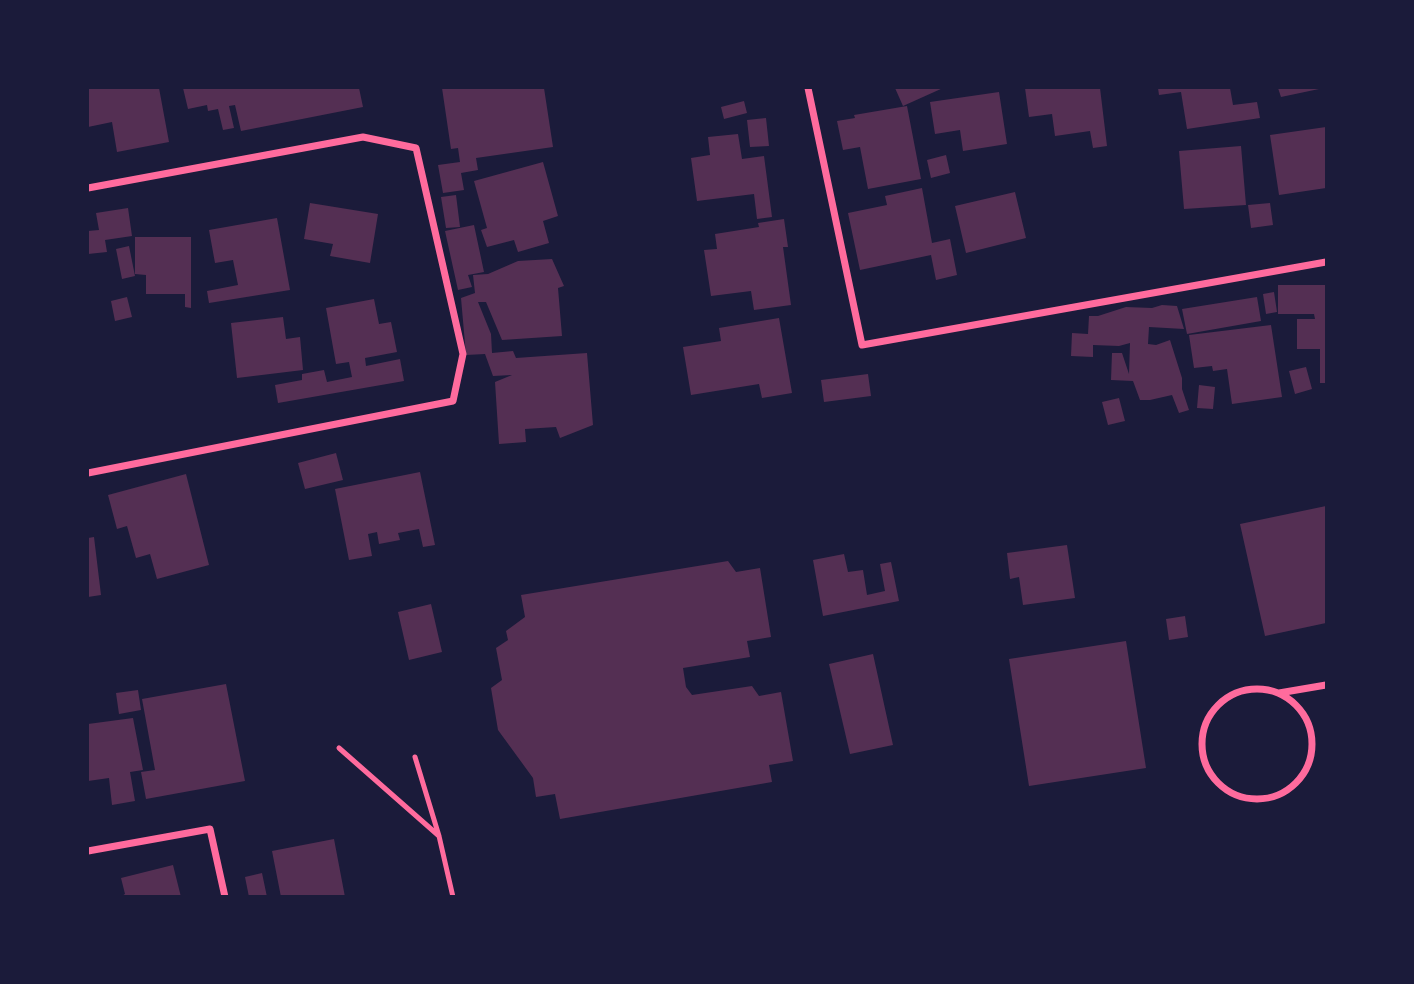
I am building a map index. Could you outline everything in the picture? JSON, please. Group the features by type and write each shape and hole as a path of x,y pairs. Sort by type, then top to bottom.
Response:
{"street":[{"path":"808,88 862,345 1326,262"},
{"path":"88,188 363,137 416,148 463,354 453,401 88,474"},
{"path":"1279,692 1307,718 1313,747 1309,766 1298,782 1280,796 1248,800 1215,782 1200,743 1203,727 1210,713 1220,701 1246,689 1279,692 1326,685"},
{"path":"88,851 210,829 225,897"}],"lane":[{"path":"339,748 439,836"},
{"path":"415,757 439,836 453,897"}],"building":[{"path":"88,88 159,88 169,142 117,152 112,122 88,127"},
{"path":"183,88 359,88 363,107 241,131 235,105 229,106 234,128 223,130 218,109 208,111 207,105 188,109"},
{"path":"442,88 544,88 553,147 476,158 478,170 461,173 464,190 443,193 438,165 460,162 458,148 451,149"},
{"path":"895,88 943,88 903,106"},
{"path":"1025,88 1100,88 1107,146 1093,148 1090,131 1055,136 1052,114 1029,117"},
{"path":"1158,88 1230,88 1233,105 1257,102 1260,118 1187,129 1181,92 1159,95"},
{"path":"1278,88 1319,88 1319,89 1281,97"},
{"path":"999,92 1007,144 963,151 960,130 935,134 930,102"},
{"path":"744,101 747,113 724,119 721,107"},
{"path":"907,106 921,179 868,189 860,147 843,150 837,121 855,118 854,115"},
{"path":"766,118 769,146 750,147 747,120"},
{"path":"1326,127 1326,188 1279,195 1270,135"},
{"path":"738,134 742,159 764,156 772,217 757,219 754,194 697,201 691,158 710,155 708,137"},
{"path":"1241,146 1246,205 1184,209 1179,151"},
{"path":"946,155 950,173 931,178 927,160"},
{"path":"543,162 558,216 543,221 549,243 518,252 514,240 487,247 481,230 487,228 474,181"},
{"path":"922,188 932,243 950,239 957,275 936,280 931,255 860,270 848,213 887,205 885,196"},
{"path":"1015,192 1026,238 966,253 955,206"},
{"path":"456,195 460,227 446,228 441,197"},
{"path":"310,203 378,214 370,263 330,256 333,244 304,239"},
{"path":"1270,203 1273,225 1251,228 1248,205"},
{"path":"128,208 132,236 105,240 107,252 88,254 88,231 99,230 96,213"},
{"path":"277,218 290,290 209,303 207,291 238,285 233,260 215,263 209,230"},
{"path":"784,219 788,247 783,247 791,305 754,310 751,291 711,296 704,250 717,249 715,234 759,227 758,223"},
{"path":"474,225 484,272 468,275 472,287 458,290 445,231"},
{"path":"135,237 191,237 191,308 185,307 185,294 146,294 146,275 135,274"},
{"path":"129,246 135,276 122,279 116,249"},
{"path":"552,259 564,286 558,288 562,336 502,340 486,302 478,302 491,334 492,353 513,351 516,358 587,353 593,425 560,438 556,427 525,429 526,442 499,444 495,382 512,375 493,376 485,354 466,355 461,298 475,293 473,275 488,274 518,261"},
{"path":"1278,285 1326,285 1326,383 1320,383 1320,349 1297,349 1297,319 1315,319 1314,314 1278,314"},
{"path":"1274,292 1277,312 1266,314 1263,294"},
{"path":"127,297 132,317 115,321 111,301"},
{"path":"1257,297 1261,321 1187,334 1182,309"},
{"path":"374,299 379,324 391,322 397,352 365,358 366,366 400,359 404,381 278,403 275,385 302,380 302,374 324,370 327,382 352,377 349,362 336,364 326,308"},
{"path":"1162,305 1177,306 1184,329 1149,327 1148,344 1156,345 1170,340 1189,410 1179,413 1172,395 1140,400 1133,381 1111,380 1112,353 1122,353 1129,374 1130,343 1119,346 1093,345 1093,357 1071,356 1072,333 1088,334 1089,316 1098,316 1126,307 1152,308"},
{"path":"283,317 286,339 300,337 303,370 237,378 231,323"},
{"path":"779,318 792,393 762,398 759,384 691,395 683,347 721,341 719,328"},
{"path":"1271,325 1282,397 1232,404 1227,369 1213,371 1212,366 1194,368 1189,335"},
{"path":"1306,367 1312,389 1295,394 1289,371"},
{"path":"868,374 871,396 824,402 821,380"},
{"path":"1199,385 1215,387 1213,409 1197,408"},
{"path":"1119,398 1125,421 1108,425 1102,402"},
{"path":"336,453 343,480 305,489 298,463"},
{"path":"420,472 435,545 423,547 419,529 398,533 400,540 379,544 377,532 368,534 372,556 349,560 335,489"},
{"path":"186,474 209,565 157,579 150,554 136,558 127,526 117,529 108,495"},
{"path":"1326,506 1326,623 1265,636 1240,524"},
{"path":"94,537 101,595 88,597 88,538"},
{"path":"1067,545 1075,598 1023,605 1019,577 1010,579 1007,553"},
{"path":"844,554 848,572 863,570 867,595 885,591 880,564 891,562 899,601 823,616 813,560"},
{"path":"728,561 736,572 760,568 771,637 747,641 750,657 683,668 686,687 692,695 752,686 759,696 781,692 793,761 769,765 772,782 560,819 555,794 536,797 533,778 498,730 491,688 502,680 496,648 508,640 506,631 525,617 521,595"},
{"path":"431,604 442,652 409,660 398,612"},
{"path":"1185,616 1188,637 1169,640 1166,619"},
{"path":"1126,641 1146,768 1029,786 1009,659"},
{"path":"873,654 893,745 850,754 829,664"},
{"path":"226,684 245,781 146,799 141,772 155,770 142,699"},
{"path":"138,690 141,710 119,714 116,693"},
{"path":"133,718 143,770 130,772 135,801 112,805 109,778 88,781 88,724"},
{"path":"334,839 345,897 281,897 272,851"},
{"path":"173,865 181,897 120,897 125,894 121,878"},
{"path":"262,873 267,897 249,897 245,877"}]}
